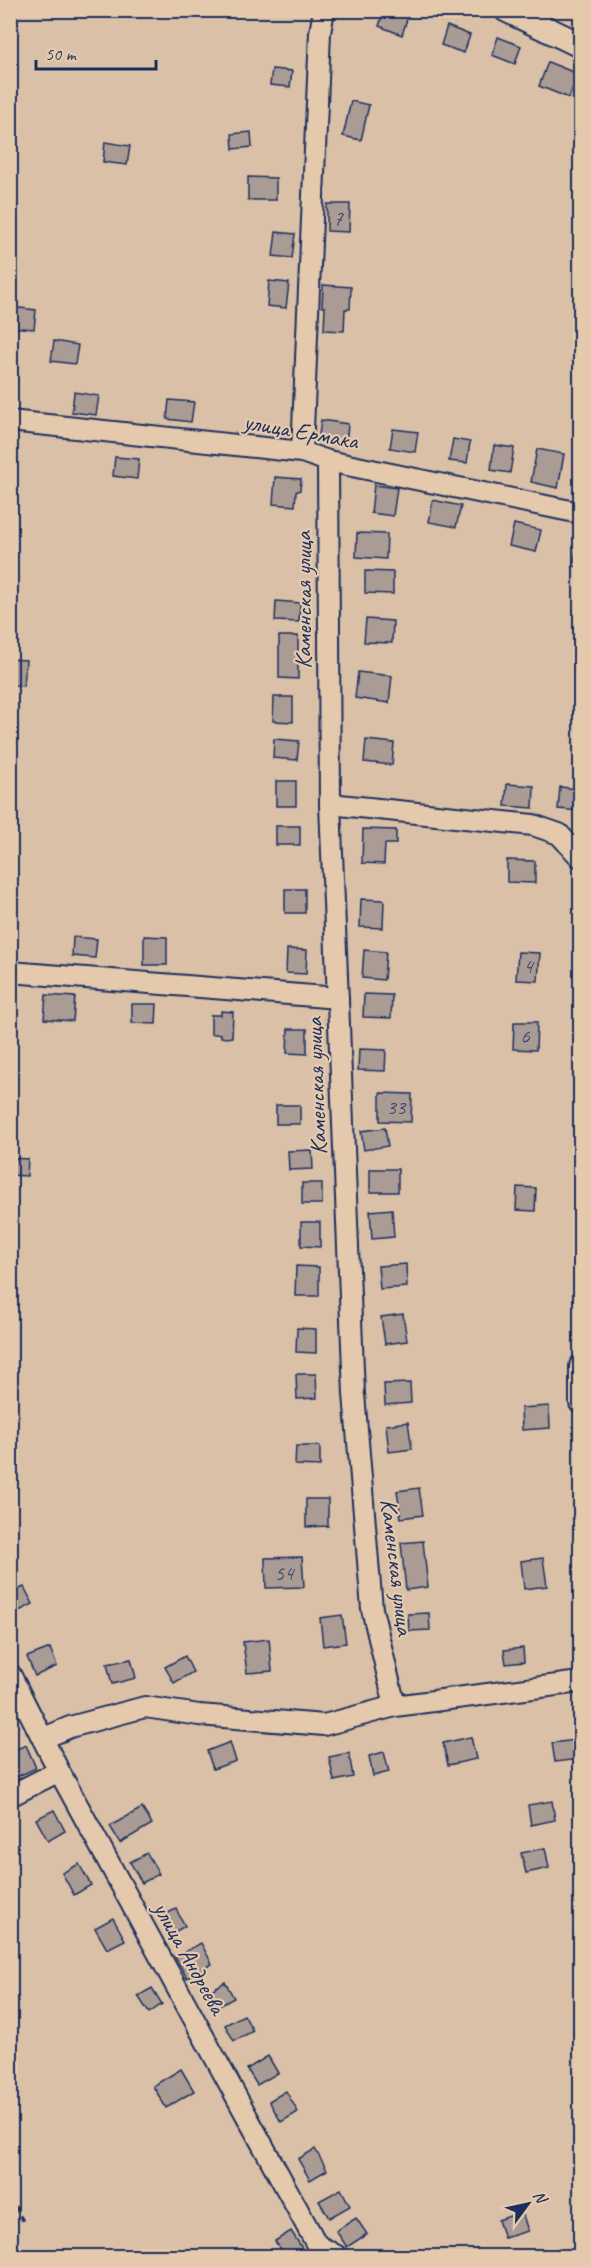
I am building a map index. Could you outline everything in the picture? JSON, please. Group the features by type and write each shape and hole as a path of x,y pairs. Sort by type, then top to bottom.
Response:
{"main road":[{"path":"507,10 580,45"}],"street":[{"path":"302,452 320,33 324,10"},
{"name":"улица Ермака","path":"10,421 302,452 328,461 580,513"},
{"name":"Каменская улица","path":"328,461 330,804 354,1394 372,1609 395,1706"},
{"path":"330,804 533,825 559,834 580,857"},
{"path":"10,972 338,998"},
{"path":"580,1366 580,1403"},
{"name":"улица Андреева","path":"10,1674 59,1771 317,2245 337,2256"},
{"path":"44,1738 70,1727 145,1707 199,1715 324,1725 395,1706 580,1682"},
{"path":"10,1796 59,1771"}],"path":[{"path":"10,2197 24,2223"}],"building":[{"path":"384,10 393,10 408,16 402,35 379,26"},
{"path":"447,26 470,35 464,53 441,45"},
{"path":"498,37 521,46 515,64 492,55"},
{"path":"548,62 578,74 569,98 539,86"},
{"path":"272,69 292,71 290,87 270,85"},
{"path":"351,101 369,105 361,140 343,136"},
{"path":"251,132 252,147 233,149 232,134"},
{"path":"105,142 130,146 127,165 103,162"},
{"path":"248,177 276,178 276,200 248,200"},
{"path":"327,204 350,204 349,232 327,231"},
{"path":"276,232 295,234 292,258 273,256"},
{"path":"269,281 289,283 286,308 267,306"},
{"path":"323,285 351,287 350,309 345,309 344,331 324,330"},
{"path":"12,307 36,310 34,329 10,327"},
{"path":"54,341 78,345 75,364 51,361"},
{"path":"74,392 99,396 96,415 72,412"},
{"path":"169,400 194,402 191,422 167,419"},
{"path":"321,420 348,424 346,446 318,442"},
{"path":"393,429 418,432 415,452 390,448"},
{"path":"453,439 470,442 467,463 449,461"},
{"path":"494,445 514,448 510,473 491,470"},
{"path":"537,449 564,454 558,488 531,482"},
{"path":"115,457 139,459 137,479 113,476"},
{"path":"275,477 301,479 300,490 296,492 295,506 273,504"},
{"path":"374,485 397,488 393,516 371,513"},
{"path":"433,500 461,506 456,527 429,522"},
{"path":"514,524 541,530 536,552 509,546"},
{"path":"357,533 387,534 386,559 356,557"},
{"path":"578,539 580,539 580,567 573,566"},
{"path":"365,571 393,572 393,594 365,593"},
{"path":"276,601 300,603 299,622 275,621"},
{"path":"366,619 393,621 392,643 364,642"},
{"path":"279,636 298,636 298,679 279,678"},
{"path":"10,659 26,660 24,686 10,685"},
{"path":"358,672 392,676 389,703 355,698"},
{"path":"274,697 293,697 293,722 273,721"},
{"path":"274,739 299,741 297,760 273,758"},
{"path":"366,740 394,743 392,765 364,762"},
{"path":"276,781 296,781 296,806 276,806"},
{"path":"507,784 534,786 533,808 505,806"},
{"path":"560,787 580,789 580,811 558,809"},
{"path":"276,826 300,826 300,845 276,845"},
{"path":"363,829 396,830 396,844 385,844 384,864 362,863"},
{"path":"507,860 535,861 535,883 507,882"},
{"path":"285,889 305,889 305,913 285,913"},
{"path":"361,899 384,900 383,928 360,927"},
{"path":"144,936 167,937 167,965 144,965"},
{"path":"73,937 97,939 95,958 72,956"},
{"path":"287,949 307,950 306,974 286,973"},
{"path":"364,950 386,952 384,980 362,978"},
{"path":"518,952 540,953 538,981 516,980"},
{"path":"364,994 392,995 391,1018 363,1017"},
{"path":"46,995 75,997 73,1021 44,1019"},
{"path":"132,1004 157,1004 156,1024 132,1023"},
{"path":"221,1011 233,1012 232,1037 226,1038 221,1037 221,1034 211,1034 211,1015 221,1015"},
{"path":"514,1022 537,1022 536,1050 513,1049"},
{"path":"288,1029 307,1029 307,1054 287,1053"},
{"path":"359,1049 386,1050 385,1071 358,1070"},
{"path":"380,1093 412,1094 411,1122 380,1121"},
{"path":"276,1105 300,1105 300,1124 276,1124"},
{"path":"385,1128 388,1146 364,1150 361,1131"},
{"path":"312,1150 313,1169 289,1170 288,1151"},
{"path":"10,1158 28,1159 27,1176 10,1175"},
{"path":"370,1169 398,1169 398,1192 370,1192"},
{"path":"302,1183 322,1183 322,1204 302,1204"},
{"path":"517,1187 536,1188 535,1211 516,1210"},
{"path":"392,1209 394,1237 372,1239 370,1211"},
{"path":"301,1222 320,1222 320,1247 301,1246"},
{"path":"406,1264 407,1287 380,1289 378,1266"},
{"path":"296,1266 319,1267 319,1296 295,1296"},
{"path":"403,1314 407,1341 385,1344 381,1317"},
{"path":"297,1328 316,1329 316,1353 296,1352"},
{"path":"296,1374 316,1374 317,1398 297,1399"},
{"path":"410,1383 411,1403 385,1405 384,1384"},
{"path":"549,1406 550,1428 522,1430 521,1408"},
{"path":"408,1422 412,1449 389,1452 386,1425"},
{"path":"296,1446 320,1446 320,1466 295,1465"},
{"path":"419,1488 423,1515 401,1518 397,1491"},
{"path":"306,1499 328,1499 328,1526 306,1527"},
{"path":"423,1541 428,1587 406,1590 401,1543"},
{"path":"302,1557 304,1587 266,1588 265,1558"},
{"path":"543,1558 547,1586 524,1589 521,1561"},
{"path":"24,1587 33,1604 11,1615 10,1593"},
{"path":"429,1613 430,1630 409,1631 408,1614"},
{"path":"342,1615 346,1643 323,1646 320,1618"},
{"path":"269,1639 272,1671 247,1673 243,1642"},
{"path":"50,1648 57,1666 35,1676 27,1657"},
{"path":"523,1648 524,1662 506,1664 504,1650"},
{"path":"185,1656 193,1672 174,1683 165,1667"},
{"path":"131,1659 136,1678 112,1684 107,1664"},
{"path":"471,1737 476,1759 448,1765 443,1743"},
{"path":"576,1740 579,1759 555,1762 552,1743"},
{"path":"230,1742 236,1761 213,1769 207,1751"},
{"path":"26,1745 36,1768 10,1780 10,1752"},
{"path":"384,1752 389,1772 373,1776 369,1756"},
{"path":"349,1753 353,1777 334,1781 329,1757"},
{"path":"552,1801 555,1820 531,1825 528,1805"},
{"path":"142,1808 152,1824 120,1843 110,1826"},
{"path":"54,1810 65,1831 48,1841 36,1819"},
{"path":"545,1848 549,1868 526,1873 521,1853"},
{"path":"147,1853 159,1874 142,1883 130,1862"},
{"path":"79,1864 91,1885 74,1895 62,1873"},
{"path":"176,1909 185,1926 171,1934 162,1916"},
{"path":"113,1918 125,1940 107,1949 95,1928"},
{"path":"201,1943 212,1964 187,1978 175,1957"},
{"path":"225,1982 234,1998 214,2009 206,1993"},
{"path":"152,1988 162,2004 149,2013 138,1996"},
{"path":"244,2015 253,2031 234,2041 225,2025"},
{"path":"268,2056 278,2073 257,2085 247,2069"},
{"path":"181,2069 194,2091 166,2108 153,2086"},
{"path":"286,2091 298,2112 281,2122 269,2101"},
{"path":"315,2149 327,2170 310,2180 298,2159"},
{"path":"341,2189 350,2206 329,2218 319,2201"},
{"path":"522,2212 528,2231 504,2238 498,2220"},
{"path":"356,2218 367,2234 347,2247 336,2231"},
{"path":"291,2231 304,2251 296,2256 284,2256 275,2241"}]}
